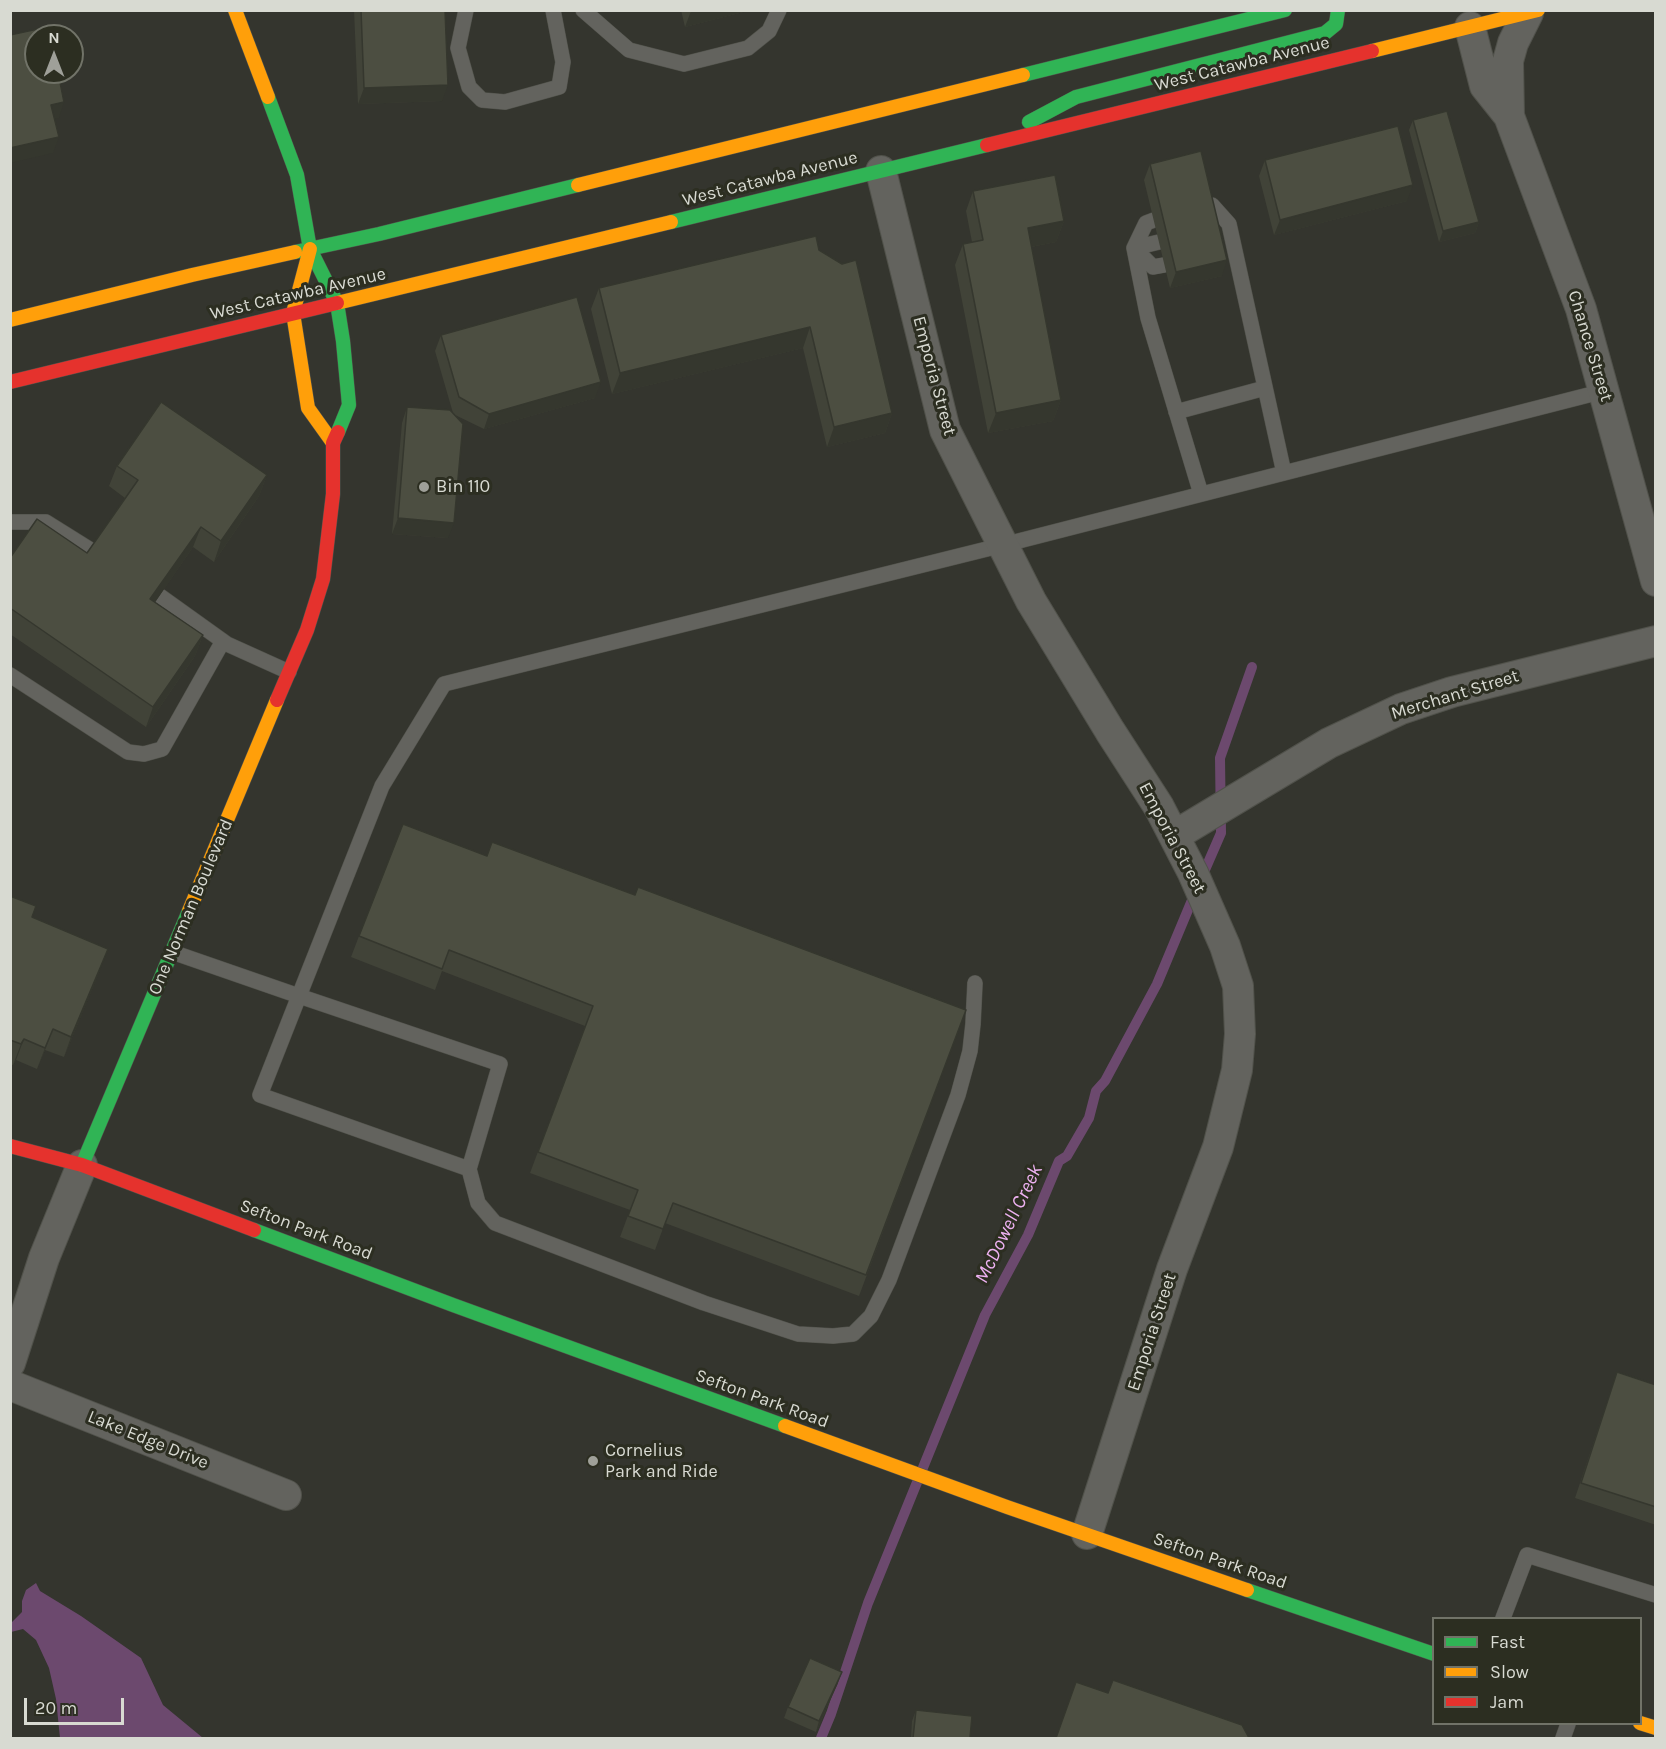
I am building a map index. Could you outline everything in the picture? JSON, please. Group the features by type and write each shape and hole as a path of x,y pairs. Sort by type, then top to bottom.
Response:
{"main road":[{"name":"One Norman Boulevard","path":"82,1165 307,630 322,579 328,545 333,494 333,443 349,405 337,303 310,249 297,175 235,10"},
{"path":"10,320 192,275 379,234 1285,10"},
{"path":"982,146 1076,97 1325,33 1336,24 1338,10"},
{"name":"West Catawba Avenue","path":"10,382 881,171 1470,21 1533,12"},
{"name":"One Norman Boulevard","path":"310,249 293,313 308,408 333,443"},
{"name":"Sefton Park Road","path":"10,1146 82,1165 453,1305 1007,1508 1432,1653"}],"street":[{"name":"Chance Street","path":"1509,116 1508,61 1512,43 1533,12"},
{"name":"Chance Street","path":"1470,21 1485,86 1509,116 1581,309 1656,581"},
{"name":"Emporia Street","path":"881,171 945,430 1031,601 1110,731 1160,807 1193,873 1225,946 1238,986 1240,1034 1237,1070 1218,1147 1172,1269 1087,1534"},
{"name":"Merchant Street","path":"1174,836 1329,742 1401,709 1452,692 1656,641"},
{"name":"One Norman Boulevard","path":"10,1362 44,1257 82,1165"},
{"name":"Lake Edge Drive","path":"10,1385 286,1495"}],"lane":[{"path":"466,10 458,48 469,87 482,100 505,102 559,87 563,62 552,10"},
{"path":"584,10 629,50 684,64 748,48 769,31 779,10"},
{"path":"1205,207 1212,205 1228,224 1284,473"},
{"path":"1154,220 1146,223 1134,248 1148,318 1201,494"},
{"path":"1210,229 1228,224"},
{"path":"1222,250 1228,224"},
{"path":"1134,248 1159,242"},
{"path":"1134,248 1153,267 1164,265"},
{"path":"1176,412 1265,388"},
{"path":"469,1169 260,1095 382,786 444,684 1003,545 1604,391"},
{"path":"10,522 46,522 94,552"},
{"path":"160,596 223,641 289,672"},
{"path":"10,675 128,752 144,754 162,749 223,641"},
{"path":"172,952 500,1064 469,1169 478,1203 495,1223 704,1303 798,1334 833,1336 854,1334 871,1316 889,1280 958,1095 970,1051 975,983"},
{"path":"1503,1617 1527,1555 1656,1595"}],"shaded area":[{"path":"36,1583 40,1591 81,1616 141,1658 163,1705 203,1738 60,1738 56,1699 49,1668 36,1640 23,1629 11,1632 11,1623 22,1612 22,1601 26,1590"}],"building":[{"path":"361,10 445,10 448,85 364,88"},
{"path":"24,32 24,84 60,84 64,102 51,105 59,137 10,148 10,35"},
{"path":"1447,111 1479,222 1443,231 1413,120"},
{"path":"1398,126 1413,185 1280,220 1265,160"},
{"path":"1201,151 1227,260 1176,272 1150,164"},
{"path":"1055,175 1064,221 1028,228 1061,400 996,413 963,244 983,240 973,191"},
{"path":"816,236 819,250 842,264 856,260 892,413 834,427 810,327 620,373 599,288"},
{"path":"577,297 601,382 489,414 459,397 441,335"},
{"path":"161,402 267,475 221,541 201,527 150,599 203,635 153,707 10,608 10,558 37,519 87,553 138,480 117,466"},
{"name":"Bin 110","path":"407,407 450,410 463,424 454,523 398,518"},
{"path":"403,824 487,856 492,842 635,895 638,887 966,1010 866,1275 673,1203 663,1229 628,1216 638,1190 538,1152 593,1006 449,950 442,969 359,936"},
{"path":"10,896 36,906 32,917 108,949 71,1037 53,1029 45,1048 24,1039 21,1044 10,1040"},
{"path":"1617,1372 1656,1385 1656,1507 1581,1483"},
{"path":"810,1658 842,1672 819,1721 788,1707"},
{"path":"1113,1680 1242,1725 1249,1738 1056,1738 1076,1682 1108,1693"},
{"path":"916,1710 972,1716 970,1738 913,1738"}],"waterway":[{"name":"McDowell Creek","path":"1201,879 1221,833 1220,758 1252,667"},
{"name":"McDowell Creek","path":"821,1738 868,1603 985,1315 1028,1235 1059,1161 1067,1156 1089,1118 1096,1091 1105,1081 1157,984 1195,893"}],"traffic: fast":[{"path":"1023,75 1285,10"},
{"path":"1029,122 1076,97 1325,33 1336,24 1338,10"},
{"path":"268,97 297,175 310,249 337,303 349,405 338,432"},
{"path":"671,222 987,145"},
{"path":"295,252 379,234 578,185"},
{"path":"82,1165 189,911"},
{"path":"254,1230 785,1426"},
{"path":"1247,1590 1432,1653"}],"traffic: slow":[{"path":"235,10 268,97"},
{"path":"1372,51 1538,10"},
{"path":"578,185 1023,75"},
{"path":"337,303 671,222"},
{"path":"310,249 293,313 308,408 333,443"},
{"path":"10,320 295,252"},
{"path":"189,911 277,700"},
{"path":"785,1426 1007,1507 1247,1590"},
{"path":"1642,1724 1656,1728"}],"traffic: jam":[{"path":"987,145 1372,51"},
{"path":"10,382 337,303"},
{"path":"277,700 307,630 323,579 333,494 333,443 338,432"},
{"path":"10,1146 82,1165 254,1230"}],"place":[{"name":"Bin 110","path":"424,487"},
{"name":"Cornelius Park and Ride","path":"593,1461"}]}
